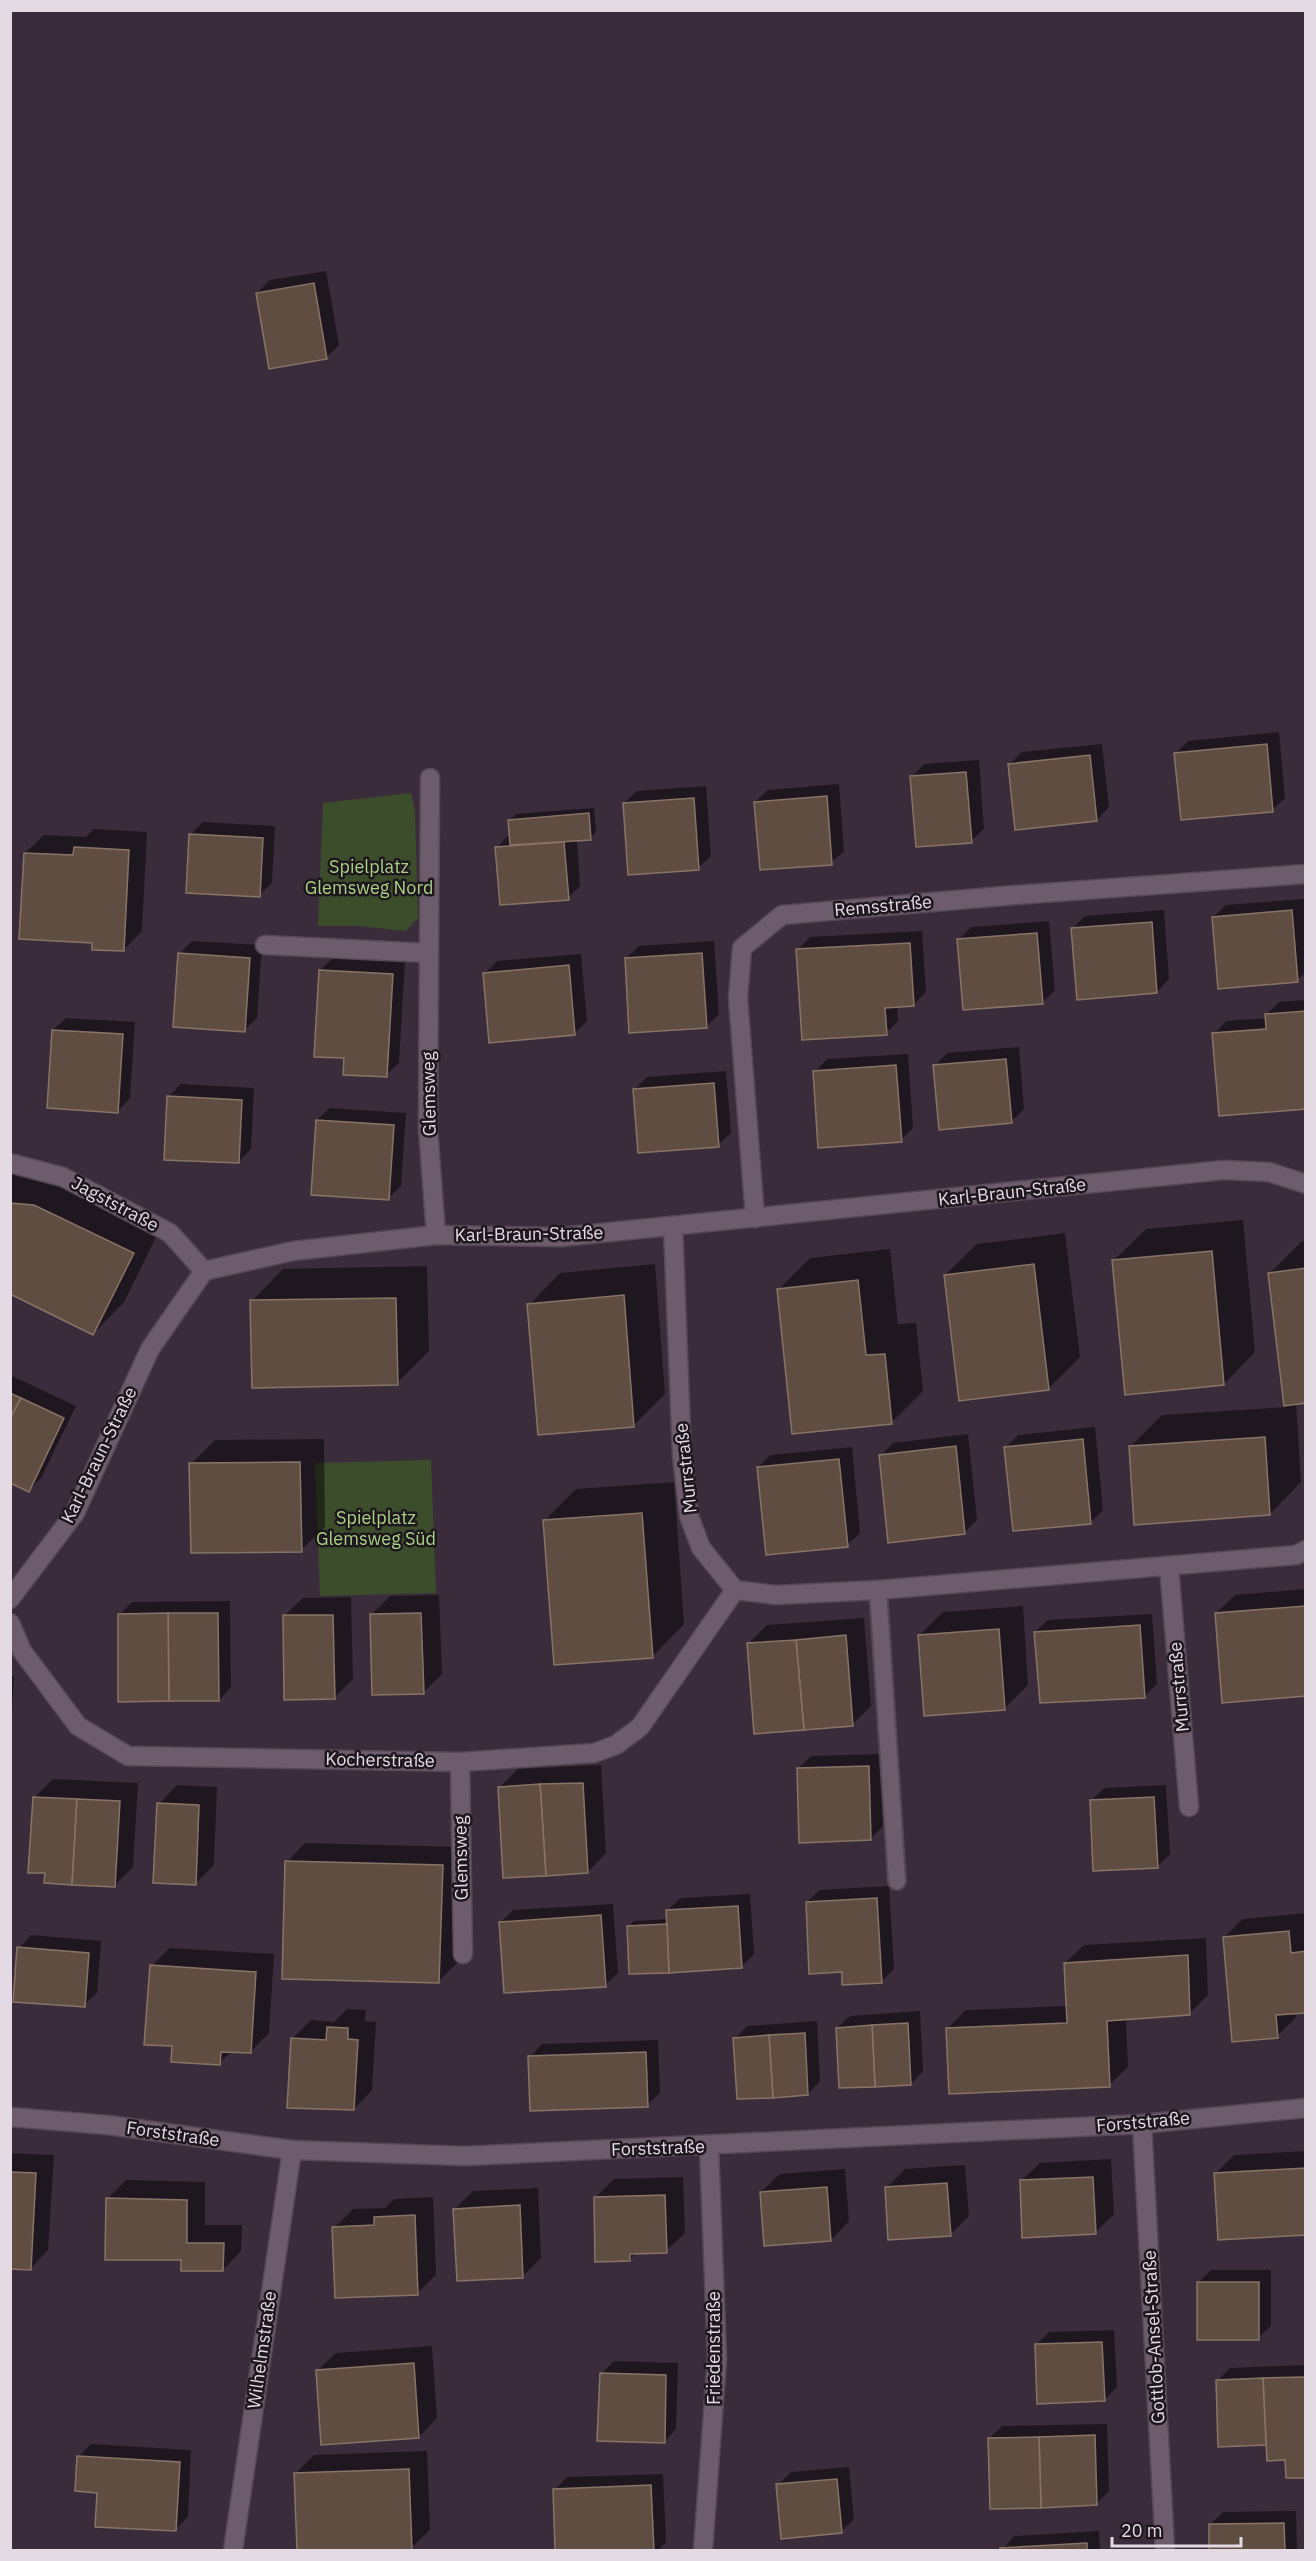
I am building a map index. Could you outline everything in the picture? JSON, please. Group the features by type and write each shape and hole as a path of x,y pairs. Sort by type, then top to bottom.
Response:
{"street":[{"name":"Glemsweg","path":"430,778 428,1128 436,1235"},
{"name":"Remsstraße","path":"755,1218 738,998 742,948 782,915 1305,874"},
{"path":"265,945 429,953"},
{"name":"Jagststraße","path":"10,1163 63,1177 170,1233 204,1271"},
{"name":"Karl-Braun-Straße","path":"10,1599 75,1513 150,1349 204,1271 293,1251 436,1235 561,1237 1224,1170 1269,1172 1305,1184"},
{"name":"Murrstraße","path":"672,1226 682,1456 689,1516 701,1548 735,1590"},
{"path":"735,1590 776,1595 878,1590 1296,1556 1305,1550"},
{"name":"Murrstraße","path":"1169,1567 1189,1807"},
{"name":"Kocherstraße","path":"10,1623 22,1651 78,1726 128,1756 460,1762 594,1753 616,1745 640,1727 735,1590"},
{"name":"Glemsweg","path":"460,1762 463,1954"},
{"name":"Forststraße","path":"10,2117 108,2126 292,2150 465,2156 1142,2124 1305,2108"},
{"name":"Gottlob-Ansel-Straße","path":"1142,2124 1165,2550"},
{"name":"Friedenstraße","path":"703,2550 717,2359 709,2146"},
{"name":"Wilhelmstraße","path":"233,2550 292,2150"}],"lane":[{"path":"878,1590 897,1881"}],"green space":[{"name":"Spielplatz Glemsweg Nord","path":"411,793 415,811 418,918 406,931 358,926 318,926 323,803"},
{"name":"Spielplatz Glemsweg Süd","path":"431,1460 436,1593 320,1596 315,1463"}],"building":[{"path":"314,283 327,359 269,369 256,293"},
{"path":"1267,744 1273,812 1181,820 1174,753"},
{"path":"1090,755 1097,821 1015,830 1008,764"},
{"path":"966,772 972,843 916,847 910,776"},
{"path":"827,796 832,865 760,870 754,802"},
{"path":"694,798 699,870 628,875 623,803"},
{"path":"589,813 591,840 510,845 508,820"},
{"path":"189,834 263,838 260,897 186,893"},
{"path":"564,842 569,900 500,905 495,847"},
{"path":"74,847 129,850 124,951 92,950 92,943 19,939 24,853 73,855"},
{"path":"1292,910 1298,982 1218,989 1212,917"},
{"path":"1152,922 1157,993 1077,1000 1071,928"},
{"path":"1037,933 1043,1004 963,1010 957,939"},
{"path":"910,943 914,1006 885,1008 887,1035 802,1040 796,949"},
{"path":"178,953 250,958 245,1032 173,1027"},
{"path":"702,953 707,1028 629,1033 625,958"},
{"path":"569,965 575,1035 489,1043 483,973"},
{"path":"319,970 393,974 387,1077 343,1075 344,1058 314,1057"},
{"path":"1306,1011 1306,1109 1219,1116 1212,1033 1266,1029 1265,1014"},
{"path":"52,1030 123,1034 118,1113 47,1108"},
{"path":"1006,1059 1012,1123 939,1130 933,1065"},
{"path":"896,1065 902,1142 818,1148 813,1071"},
{"path":"714,1083 719,1147 638,1153 633,1089"},
{"path":"167,1096 242,1100 239,1163 164,1160"},
{"path":"316,1120 394,1125 389,1200 311,1195"},
{"path":"10,1203 34,1205 134,1253 93,1335 10,1294"},
{"path":"1212,1251 1224,1385 1125,1395 1112,1260"},
{"path":"1034,1264 1049,1390 959,1401 944,1275"},
{"path":"1306,1268 1306,1403 1284,1406 1268,1273"},
{"path":"858,1280 866,1355 885,1354 892,1424 792,1434 777,1289"},
{"path":"624,1295 634,1427 538,1435 527,1304"},
{"path":"396,1298 398,1385 252,1388 250,1300"},
{"path":"10,1393 21,1398 10,1419"},
{"path":"21,1398 64,1418 29,1492 10,1483 10,1419"},
{"path":"1265,1437 1270,1515 1134,1525 1129,1446"},
{"path":"1083,1439 1091,1524 1013,1531 1004,1447"},
{"path":"956,1446 965,1534 888,1543 879,1455"},
{"path":"839,1459 848,1547 766,1555 757,1467"},
{"path":"300,1462 302,1552 191,1553 189,1463"},
{"path":"642,1513 653,1658 554,1665 543,1520"},
{"path":"1306,1606 1306,1696 1222,1703 1215,1613"},
{"path":"168,1613 218,1613 219,1701 169,1701"},
{"path":"168,1613 169,1701 118,1702 118,1614"},
{"path":"421,1613 424,1694 372,1695 370,1614"},
{"path":"283,1615 333,1615 335,1699 284,1700"},
{"path":"1140,1625 1145,1698 1040,1703 1034,1632"},
{"path":"999,1629 1005,1710 924,1716 918,1635"},
{"path":"846,1635 853,1726 804,1730 796,1640"},
{"path":"796,1640 804,1730 754,1734 747,1643"},
{"path":"869,1766 871,1840 799,1843 797,1768"},
{"path":"583,1783 588,1873 546,1876 540,1784"},
{"path":"540,1784 546,1876 503,1878 498,1787"},
{"path":"33,1797 77,1799 72,1885 44,1883 45,1873 28,1873"},
{"path":"1154,1797 1158,1868 1093,1871 1090,1800"},
{"path":"77,1799 120,1801 115,1887 72,1885"},
{"path":"157,1803 199,1805 196,1885 153,1883"},
{"path":"285,1861 443,1865 439,1983 282,1979"},
{"path":"877,1898 882,1983 842,1985 842,1972 809,1974 806,1902"},
{"path":"738,1906 742,1968 669,1973 666,1910"},
{"path":"601,1915 606,1987 504,1993 499,1922"},
{"path":"667,1924 669,1973 629,1974 627,1926"},
{"path":"1289,1931 1291,1953 1306,1951 1306,2013 1276,2015 1278,2038 1232,2042 1223,1937"},
{"path":"17,1947 89,1953 85,2007 13,2002"},
{"path":"1188,1955 1190,2015 1107,2021 1110,2087 949,2094 946,2028 1067,2023 1064,1963"},
{"path":"150,1965 256,1972 251,2053 221,2052 220,2065 171,2062 172,2046 144,2045"},
{"path":"908,2023 911,2085 875,2087 872,2025"},
{"path":"872,2025 875,2087 839,2088 836,2028"},
{"path":"327,2027 348,2028 348,2039 358,2040 354,2110 287,2108 291,2038 326,2040"},
{"path":"805,2033 808,2095 773,2098 769,2035"},
{"path":"769,2035 773,2098 737,2099 733,2038"},
{"path":"646,2052 648,2107 530,2111 528,2056"},
{"path":"1306,2168 1306,2235 1218,2240 1214,2173"},
{"path":"10,2172 36,2173 31,2270 10,2269"},
{"path":"1093,2177 1096,2234 1022,2238 1020,2180"},
{"path":"947,2183 951,2236 888,2240 885,2187"},
{"path":"827,2187 831,2241 764,2246 760,2192"},
{"path":"665,2195 667,2253 630,2254 630,2261 595,2262 594,2197"},
{"path":"106,2198 187,2200 187,2243 224,2243 223,2271 181,2271 181,2260 105,2260"},
{"path":"520,2205 523,2278 457,2281 453,2209"},
{"path":"415,2215 418,2295 335,2298 332,2227 374,2225 374,2217"},
{"path":"1197,2282 1259,2282 1259,2340 1197,2340"},
{"path":"1102,2342 1105,2401 1037,2404 1035,2344"},
{"path":"414,2363 419,2438 321,2445 316,2370"},
{"path":"600,2373 666,2375 665,2443 597,2441"},
{"path":"1306,2377 1306,2478 1286,2478 1285,2460 1267,2461 1263,2378"},
{"path":"1263,2378 1266,2445 1218,2447 1216,2380"},
{"path":"1095,2435 1097,2505 1041,2508 1039,2437"},
{"path":"1039,2437 1041,2508 990,2509 988,2438"},
{"path":"77,2456 180,2462 176,2531 95,2527 97,2493 75,2491"},
{"path":"409,2469 412,2550 297,2550 294,2473"},
{"path":"837,2479 842,2533 781,2539 776,2484"},
{"path":"651,2485 654,2550 555,2550 553,2489"},
{"path":"1284,2523 1285,2550 1209,2550 1209,2524"},
{"path":"1087,2543 1087,2550 1000,2550 1000,2548"}]}
